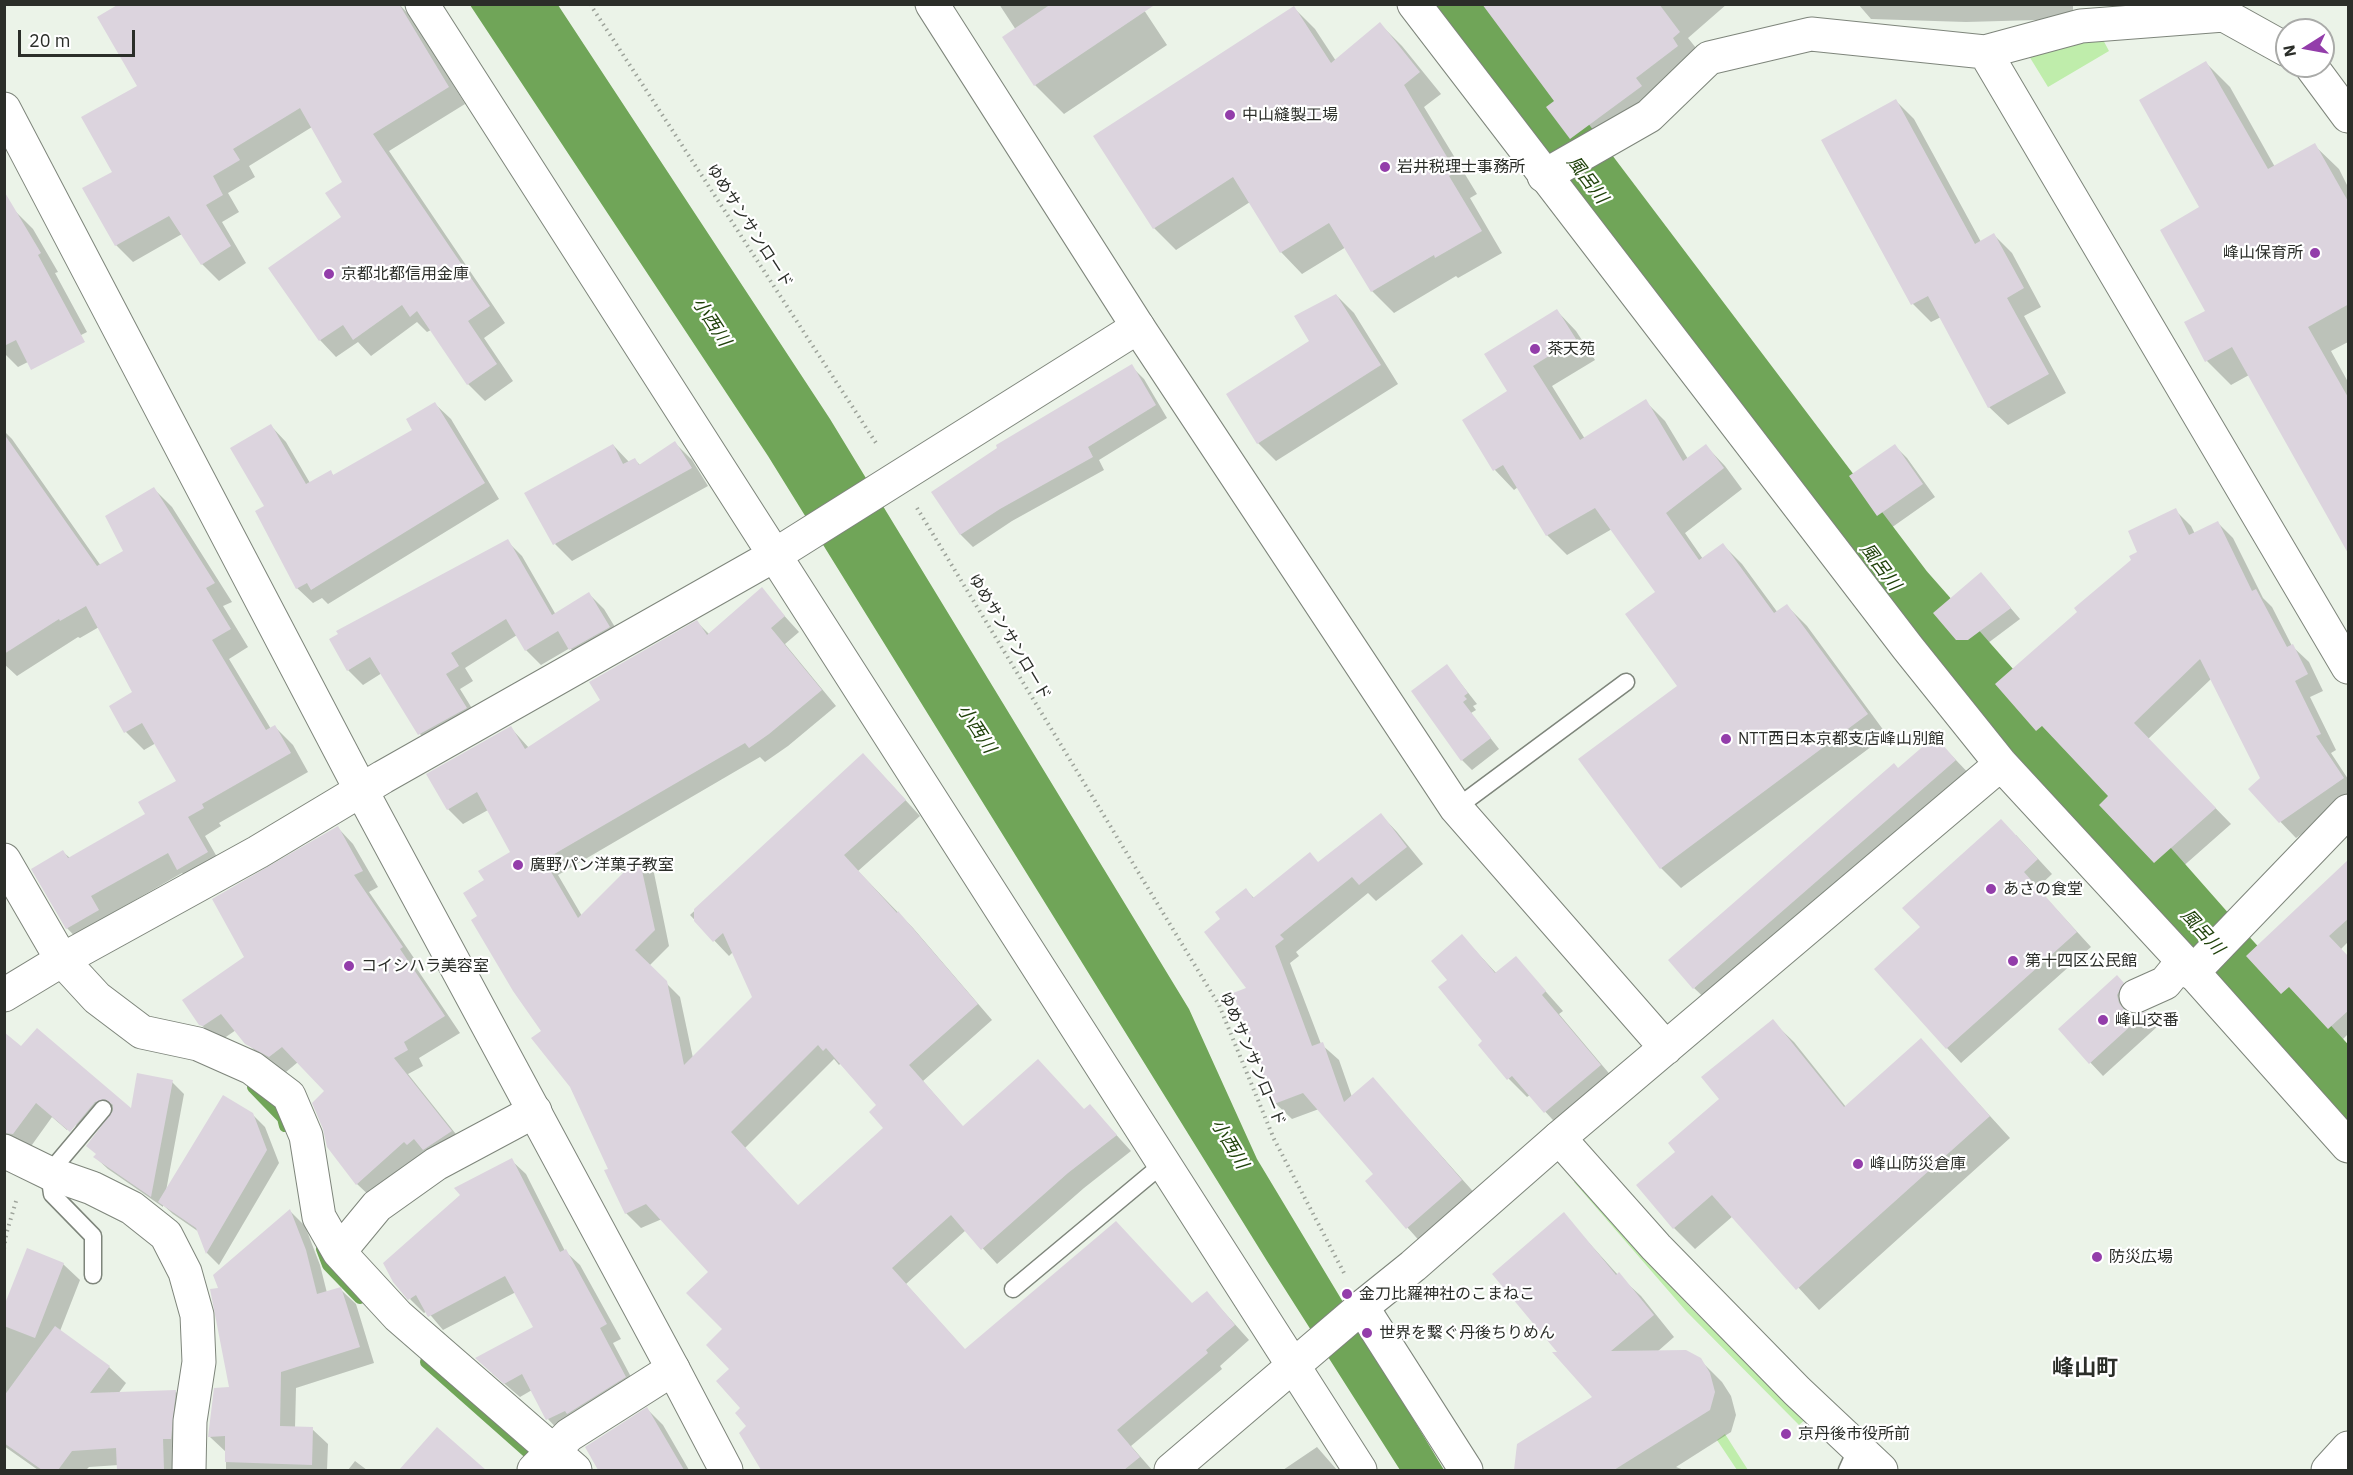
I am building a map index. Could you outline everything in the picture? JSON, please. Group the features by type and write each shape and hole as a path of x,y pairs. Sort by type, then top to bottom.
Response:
{"street":[{"path":"422,4 1164,1163 1299,1362 1360,1470"},
{"path":"932,4 1138,327 1456,808 1666,1048"},
{"path":"1413,4 1908,648 2001,764 2349,1146"},
{"path":"1544,176 1649,116 1709,58 1811,34 1985,52 2081,26 2224,15 2275,43"},
{"path":"1985,52 2349,667"},
{"path":"2320,78 2349,116"},
{"path":"4,109 361,790 726,1470"},
{"path":"4,995 775,555 1138,327"},
{"path":"1171,1470 2001,764"},
{"path":"2136,996 2165,983 2187,967 2349,811"},
{"path":"4,860 62,960 98,998 142,1032 198,1044 252,1068 289,1096 306,1136 319,1217 339,1252 398,1316 554,1464 569,1435 673,1369"},
{"path":"339,1252 377,1206 436,1164 535,1111"},
{"path":"1559,1138 1656,1247 1797,1391 1852,1459 1881,1470"},
{"path":"27,1162 92,1188 132,1208 166,1235 185,1272 197,1315 199,1362 190,1421 189,1470"},
{"path":"1359,1309 1466,1470"},
{"path":"2328,1470 2349,1448"}],"lane":[{"path":"1456,808 1626,682"},
{"path":"93,1275 93,1236 52,1194 27,1162 103,1109"},
{"path":"1013,1289 1164,1163"}],"path":[{"name":"ゆめサンサンロード","path":"590,4 898,477 1219,1005 1274,1139 1359,1309"},
{"path":"4,1249 27,1162"}],"shaded area":[{"path":"2101,36 2109,51 2048,87 2029,56"},
{"path":"1580,1179 1690,1307 1806,1419 1799,1425 1686,1311 1574,1182"},
{"path":"1725,1434 1748,1470 1737,1470 1717,1440"}],"water":[{"name":"小西川","path":"470,5 558,5 830,419 1189,1009 1257,1159 1444,1470 1400,1470 1267,1261 768,456"}],"building":[{"path":"119,4 399,4 449,87 373,134 490,306 468,321 497,364 467,385 417,311 410,317 402,305 353,340 343,325 319,341 268,268 341,217 325,193 342,182 300,108 233,149 240,160 213,176 223,195 206,205 231,246 201,265 169,216 115,246 82,188 112,172 81,117 137,86 97,17"},
{"path":"1051,4 1156,4 1034,86 1002,37"},
{"path":"1482,4 1659,4 1680,32 1673,38 1678,46 1636,78 1642,86 1570,139 1546,107 1554,101"},
{"path":"1294,6 1331,63 1380,22 1420,72 1404,85 1456,172 1449,176 1482,231 1435,258 1434,255 1371,292 1329,223 1280,253 1233,177 1153,229 1093,136"},
{"path":"2206,61 2268,169 2315,143 2349,203 2349,304 2308,327 2349,399 2349,555 2232,347 2205,362 2184,322 2205,311 2160,230 2199,207 2139,100"},
{"path":"1896,99 1975,244 1994,233 2024,288 2007,298 2049,374 1988,408 1928,296 1911,305 1821,140"},
{"path":"4,191 41,253 38,255 85,342 31,370 16,340 4,346"},
{"path":"1336,294 1381,365 1257,444 1226,394 1309,341 1294,316"},
{"path":"1557,309 1576,339 1533,366 1580,440 1646,399 1683,461 1706,444 1724,468 1666,513 1699,560 1723,543 1774,613 1787,604 1868,714 1660,869 1578,759 1677,686 1625,614 1655,592 1595,508 1546,536 1503,465 1493,471 1462,420 1507,391 1484,354"},
{"path":"1132,364 1156,405 1088,447 1093,457 1000,509 960,535 931,492 997,448 996,445"},
{"path":"435,402 485,483 311,590 307,583 296,589 255,511 264,506 230,448 271,424 306,484 331,470 333,475 412,430 406,419"},
{"path":"4,434 97,566 123,551 105,516 154,487 215,583 206,588 231,629 212,640 266,730 275,725 291,753 202,804 204,808 188,817 208,852 177,870 168,853 91,896 99,910 66,929 31,869 63,850 68,858 145,814 138,802 176,781 142,723 124,733 109,706 132,692 86,606 60,621 59,619 4,654"},
{"path":"675,441 692,468 553,545 524,493 613,444 623,464 635,458 639,465"},
{"path":"1895,444 1923,484 1877,516 1849,476"},
{"path":"2176,508 2189,535 2218,521 2252,591 2256,589 2287,647 2293,644 2308,674 2295,681 2321,734 2316,736 2344,778 2279,823 2248,789 2260,778 2200,659 2134,723 2216,808 2154,863 2099,805 2108,796 2042,726 2036,731 1995,684 2077,612 2074,608 2131,560 2129,556 2137,552 2128,531"},
{"path":"508,539 552,615 589,592 610,627 569,650 558,631 525,651 506,619 451,653 459,666 446,674 467,708 418,735 370,657 347,671 329,639 338,634 336,631"},
{"path":"1981,572 2011,608 1968,640 1956,640 1933,613"},
{"path":"762,587 785,616 771,628 822,690 749,748 745,743 544,860 578,918 639,857 655,930 635,950 667,981 684,1065 752,997 723,933 713,942 694,921 694,909 863,753 906,800 844,855 897,913 898,911 978,1004 909,1065 963,1126 1038,1059 1084,1109 1090,1104 1117,1135 1068,1173 981,1250 951,1215 892,1268 965,1349 1116,1221 1192,1303 1207,1291 1235,1325 1206,1350 1208,1353 1117,1430 1140,1457 1124,1470 761,1470 739,1433 746,1426 735,1413 740,1408 716,1381 729,1369 706,1345 722,1329 686,1293 708,1272 646,1204 625,1214 604,1170 608,1169 570,1087 531,1038 541,1031 513,991 471,920 477,916 463,893 484,880 478,871 510,852 477,792 447,810 426,774 511,726 525,749 600,700 589,682 697,620 707,635","holes":["818,1045 823,1051 826,1048 876,1105 869,1112 883,1128 798,1205 731,1132"]},
{"path":"1447,664 1468,693 1464,696 1467,699 1463,702 1491,738 1461,761 1411,691"},
{"path":"1935,736 1956,760 1693,989 1668,960 1894,763 1898,768"},
{"path":"1381,813 1407,847 1359,885 1352,877 1280,935 1284,939 1275,946 1312,1046 1323,1042 1344,1102 1373,1077 1462,1180 1406,1229 1365,1181 1373,1174 1303,1093 1274,1104 1233,993 1246,988 1204,932 1220,919 1215,912 1246,888 1253,898 1310,852 1318,862"},
{"path":"2001,819 2038,859 2024,872 2077,932 1946,1049 1874,969 1920,927 1902,908"},
{"path":"338,826 363,871 354,875 403,947 400,949 445,1016 404,1042 408,1050 394,1058 452,1131 423,1150 414,1139 407,1145 404,1142 356,1185 327,1147 323,1129 312,1103 324,1091 282,1047 269,1057 245,1044 221,1014 203,1026 199,1025 182,1000 244,957 212,899"},
{"path":"2349,859 2349,918 2329,936 2349,957 2349,1010 2328,1029 2289,987 2281,994 2246,956"},
{"path":"1462,934 1495,973 1516,956 1546,991 1542,995 1601,1065 1544,1113 1512,1076 1507,1080 1478,1045 1482,1041 1438,987 1447,980 1431,961"},
{"name":"峰山交番","path":"2117,975 2124,983 2117,995 2125,1011 2135,1015 2147,1011 2089,1064 2058,1029"},
{"path":"1773,1019 1844,1107 1921,1038 1990,1116 1796,1290 1712,1195 1673,1229 1636,1185 1675,1152 1668,1143 1719,1099 1701,1077"},
{"path":"37,1028 131,1108 137,1073 173,1080 151,1197 93,1157 96,1154 86,1146 113,1111 113,1105 105,1099 95,1102 70,1132 36,1103 13,1134 4,1133 4,1032 21,1046"},
{"path":"223,1095 253,1113 267,1150 206,1254 196,1228 158,1202"},
{"path":"512,1158 560,1252 566,1249 607,1324 600,1328 626,1377 567,1414 565,1411 546,1420 522,1374 504,1384 475,1358 533,1327 505,1276 428,1317 416,1295 408,1300 393,1282 383,1263 460,1195 454,1188"},
{"path":"290,1209 306,1250 317,1294 341,1287 360,1347 281,1372 280,1426 313,1427 312,1465 225,1462 225,1436 208,1437 214,1388 229,1387 210,1289 218,1288 213,1275"},
{"path":"1564,1212 1616,1275 1619,1272 1654,1315 1611,1351 1686,1350 1701,1358 1710,1373 1715,1392 1710,1410 1614,1470 1514,1470 1517,1444 1592,1397 1552,1352 1557,1352 1492,1274"},
{"path":"27,1248 64,1263 35,1338 4,1326 4,1306"},
{"path":"55,1326 110,1366 90,1393 176,1390 171,1439 163,1439 164,1470 117,1470 116,1448 72,1451 58,1470 42,1470 4,1443 4,1396"},
{"path":"647,1407 684,1470 598,1470 585,1447"},
{"path":"437,1427 486,1470 399,1470"}],"waterway":[{"name":"風呂川","path":"1454,4 1901,595 2223,960 2348,1096"},
{"path":"253,1087 283,1118 285,1126"},
{"path":"322,1249 328,1265 360,1298"},
{"path":"426,1362 539,1462"}],"place":[{"name":"中山縫製工場","path":"1230,115"},
{"name":"岩井税理士事務所","path":"1385,167"},
{"name":"峰山保育所","path":"2315,253"},
{"name":"京都北都信用金庫","path":"329,274"},
{"name":"茶天苑","path":"1535,349"},
{"name":"NTT西日本京都支店峰山別館","path":"1726,739"},
{"name":"廣野パン洋菓子教室","path":"518,865"},
{"name":"あさの食堂","path":"1991,889"},
{"name":"第十四区公民館","path":"2013,961"},
{"name":"コイシハラ美容室","path":"349,966"},
{"name":"峰山交番","path":"2103,1020"},
{"name":"峰山防災倉庫","path":"1858,1164"},
{"name":"防災広場","path":"2097,1257"},
{"name":"金刀比羅神社のこまねこ","path":"1347,1294"},
{"name":"世界を繋ぐ丹後ちりめん","path":"1367,1333"},
{"name":"京丹後市役所前","path":"1786,1434"}],"district":[{"name":"峰山町","path":"2085,1369"}]}
